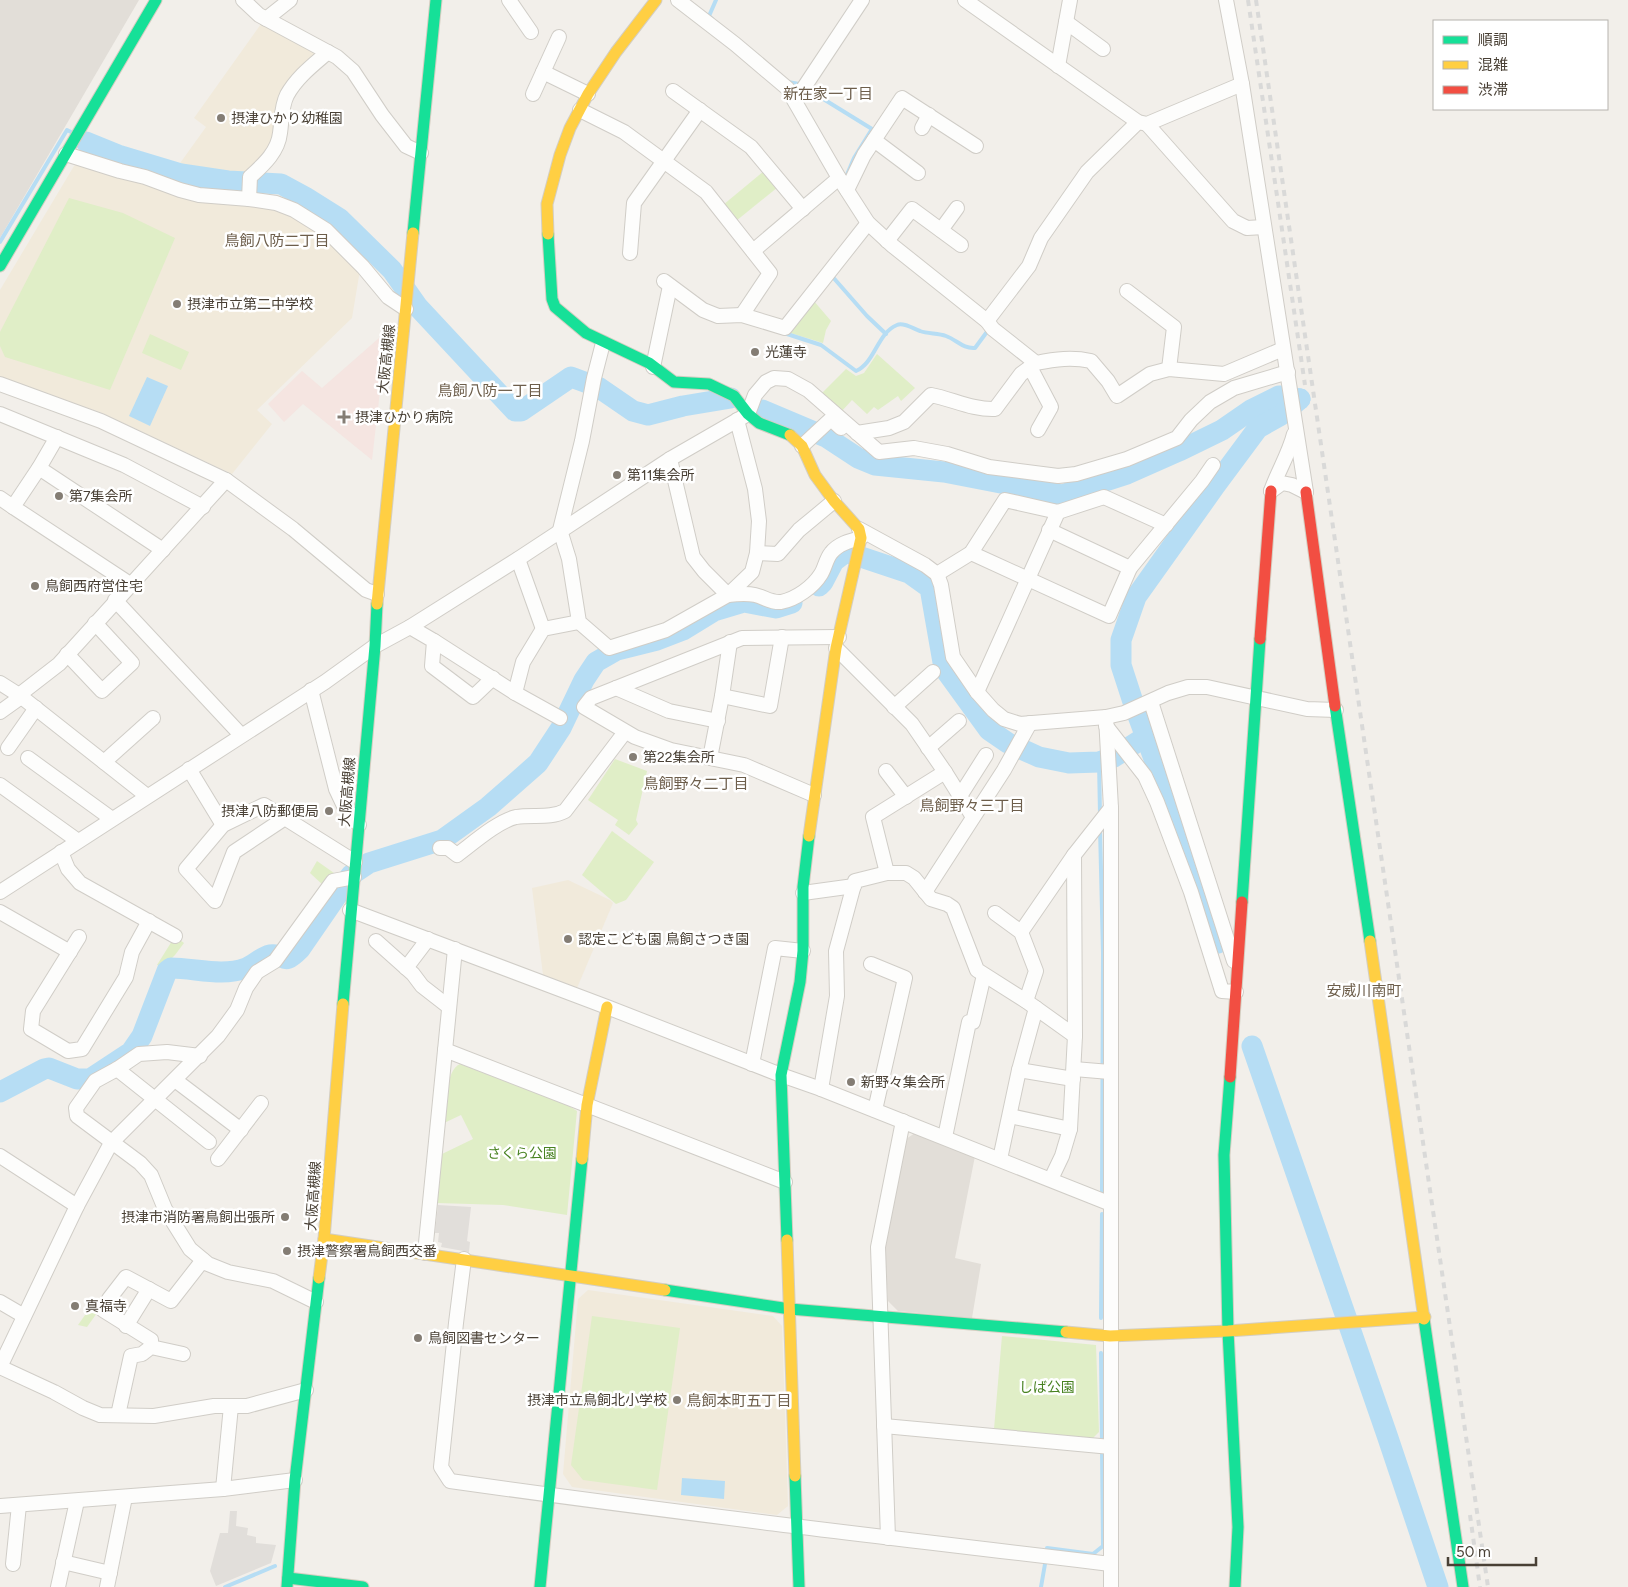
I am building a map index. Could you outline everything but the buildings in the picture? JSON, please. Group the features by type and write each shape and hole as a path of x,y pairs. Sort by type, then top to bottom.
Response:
{"street":[{"path":"0,266 156,0"},
{"path":"243,0 259,15 337,57 353,70 382,115 406,146 421,153"},
{"path":"266,19 290,0"},
{"name":"大阪高槻線","path":"287,1582 295,1480 324,1239 350,910 375,646 377,594 436,0"},
{"path":"510,0 531,32"},
{"path":"603,343 560,530 569,560 579,622 609,648 666,630 728,595 752,572 756,554 759,521 742,417 734,396 709,384 674,382 653,367 586,333 555,307 552,299 547,204 560,155 570,128 588,94 616,52 656,0"},
{"path":"678,0 735,44 787,88 801,92 843,184 868,223 887,241 990,325 1033,365 1051,407 1038,430"},
{"path":"801,92 862,0"},
{"path":"965,0 1143,123 1233,221 1247,228 1264,227"},
{"path":"1056,0 1068,10 1103,49"},
{"path":"1226,0 1242,84 1306,492 1463,1587"},
{"path":"1058,66 1068,10"},
{"path":"533,94 559,37"},
{"path":"248,199 250,177 264,164 276,148 280,136 286,96 302,73 328,52"},
{"path":"543,72 588,94"},
{"path":"990,325 1029,266 1041,238 1087,172 1143,123 1242,84"},
{"path":"673,91 751,147 803,209"},
{"path":"753,251 803,209 843,184 902,98 976,146"},
{"path":"580,110 624,132 706,192 753,251 770,273 742,315"},
{"path":"630,253 634,203 700,110"},
{"path":"922,128 930,115"},
{"path":"874,140 917,173"},
{"path":"66,154 120,171 145,176 180,190 199,195 276,203 294,210 326,230 363,267 388,297 407,306"},
{"path":"941,230 957,208"},
{"path":"887,241 912,209 961,245"},
{"path":"653,367 667,284 703,310 718,316 742,315 785,328 868,223"},
{"path":"1127,291 1174,327 1168,369"},
{"path":"802,446 831,419 855,441 860,436 904,422 931,396 947,398 983,410 995,409 1021,374 1033,365 1056,359 1077,358 1092,361 1117,396 1150,374 1168,369 1224,374 1283,349"},
{"path":"2,887 62,852 189,770 375,646 410,627 670,459 742,417 755,395 766,382 774,378 788,379 808,390 879,452 914,448 947,454 989,467 1058,476 1076,474 1127,459 1177,438 1191,420 1210,402 1234,388 1288,372"},
{"path":"0,384 101,421 226,480 293,529 366,590 377,594"},
{"path":"0,414 124,464 203,507"},
{"path":"742,417 791,435 802,446 815,475 860,538 925,565 936,574 941,585 953,657 977,692 992,710 1004,719 1020,724 1106,721 1168,693 1188,688 1207,687 1307,709 1336,710"},
{"path":"1235,1587 1238,1527 1228,1331 1224,1155 1271,491 1279,469 1290,449 1295,427"},
{"path":"13,506 57,437"},
{"path":"670,459 694,557 704,571 728,595 756,595 771,601 780,602 793,598 811,586 821,574 830,554 841,544 860,538"},
{"path":"971,553 1109,616 1130,568 1213,465"},
{"path":"39,468 163,550"},
{"path":"0,712 59,664 115,600 226,480"},
{"path":"1271,491 1282,483 1292,485 1306,492"},
{"path":"936,574 971,553 1005,500 1058,512 1104,497 1166,525"},
{"path":"0,498 130,584"},
{"path":"756,554 778,554 799,530 834,500"},
{"path":"977,692 1026,579 1058,512"},
{"path":"1049,530 1130,568"},
{"path":"799,1587 781,1075 800,982 803,951 803,894 814,795 837,643 856,564 860,538"},
{"path":"518,558 543,629"},
{"path":"115,600 241,735"},
{"path":"515,692 523,662 543,629 579,622"},
{"path":"67,654 102,691 132,663 95,623"},
{"path":"410,627 560,718"},
{"path":"722,696 770,706 782,637"},
{"path":"814,795 744,764 671,750 635,737 584,707 591,698 742,638 782,637 837,643 894,707 912,724 973,817"},
{"path":"434,641 432,666 473,697 493,678"},
{"path":"710,758 718,721 730,642"},
{"path":"894,707 933,672"},
{"path":"0,683 36,708 147,796"},
{"path":"616,688 669,711 718,721"},
{"path":"311,690 336,789 344,806 359,825"},
{"path":"1148,703 1237,972"},
{"path":"8,748 36,708"},
{"path":"104,762 153,718"},
{"path":"928,748 959,721"},
{"path":"1106,721 1121,746 1141,770 1157,802 1191,892 1222,991 1236,992"},
{"path":"1106,721 1109,775 1104,816 1111,1204 1110,1587"},
{"path":"925,892 1004,770 1030,723"},
{"path":"440,848 448,848 456,855 503,822 516,817 557,816 565,812 625,732"},
{"path":"960,796 986,755"},
{"path":"28,758 112,819"},
{"path":"189,770 223,825"},
{"path":"886,771 906,797"},
{"path":"887,873 873,817 945,772"},
{"path":"0,785 78,841"},
{"path":"285,818 234,852 215,901 186,869 223,825 264,805 285,818 355,862"},
{"path":"1021,932 1074,855 1104,816"},
{"path":"62,852 68,869 80,883 175,936"},
{"path":"1051,1179 1062,1156 1070,1129 1075,1036 1074,855"},
{"path":"821,1089 837,996 836,951 855,881 887,873 906,873 914,878 931,899 953,908 977,970 1075,1036"},
{"path":"306,1390 247,1406 214,1406 154,1416 100,1414 83,1408 54,1392 0,1367 77,1206 112,1143 218,1036 237,1010 246,988 257,972 278,956 333,881 354,877"},
{"path":"803,894 854,886"},
{"path":"350,910 821,1089 1111,1204"},
{"path":"0,912 70,952"},
{"path":"995,913 1021,932 1036,971 1019,1070 1000,1159"},
{"path":"80,937 33,1011 31,1029 68,1051 82,1049 126,977 132,952 149,921"},
{"path":"406,968 428,939"},
{"path":"376,941 413,974 422,986 449,1007"},
{"path":"752,1064 775,948 803,951"},
{"path":"425,1253 455,949"},
{"path":"871,964 905,978 875,1110"},
{"path":"945,1137 969,1022 973,1022 984,975"},
{"path":"540,1587 588,1105 607,1007"},
{"path":"445,1050 785,1182"},
{"path":"200,1056 167,1052 139,1054 95,1081 76,1108 78,1116 140,1163 151,1175 165,1209 190,1249 208,1264 228,1272 272,1281 316,1302"},
{"path":"117,1069 209,1142"},
{"path":"1019,1070 1073,1074 1110,1072"},
{"path":"176,1080 240,1130"},
{"path":"218,1159 261,1103"},
{"path":"1010,1116 1070,1129"},
{"path":"888,1538 878,1247 903,1121"},
{"path":"0,1156 77,1206"},
{"path":"324,1239 790,1309 1110,1336 1228,1331 1425,1316"},
{"path":"464,1259 440,1467 450,1480 549,1495 1111,1564"},
{"path":"151,1347 151,1340 126,1326 106,1305 126,1277 170,1301 203,1260"},
{"path":"126,1326 149,1289"},
{"path":"0,1302 24,1316"},
{"path":"151,1347 183,1354"},
{"path":"118,1415 131,1356 142,1354 151,1347"},
{"path":"223,1489 231,1406"},
{"path":"884,1426 1111,1447"},
{"path":"0,1506 223,1489 295,1480"},
{"path":"63,1562 108,1580 125,1497"},
{"path":"58,1587 76,1501"},
{"path":"13,1564 19,1505"},
{"path":"287,1582 363,1587"}],"shaded area":[{"path":"0,0 139,0 0,238"},
{"path":"261,24 317,54 302,67 272,147 244,179 205,174 178,166 206,127 194,118"},
{"name":"摂津市立第二中学校","path":"82,162 293,214 323,233 360,270 352,318 257,410 272,424 232,474 102,413 0,377 0,290 74,166"},
{"path":"387,331 372,460 303,404 284,422 268,404 302,371 322,388"},
{"name":"認定こども園 鳥飼さつき園","path":"568,880 613,903 577,988 543,975 532,888"},
{"path":"915,1133 975,1156 955,1258 981,1264 972,1318 898,1311 888,1301 885,1250 906,1139"},
{"path":"438,1205 471,1207 467,1241 470,1242 469,1252 441,1247 442,1243 438,1242 439,1233 435,1233"},
{"name":"摂津市立鳥飼北小学校","path":"588,1290 773,1316 782,1326 788,1506 777,1515 572,1487 563,1474 578,1299"},
{"path":"230,1511 237,1511 236,1526 248,1528 247,1535 256,1537 256,1543 276,1545 271,1563 216,1586 210,1571 220,1533 228,1533"}],"green space":[{"path":"764,171 778,187 736,221 723,205"},
{"path":"69,198 123,213 175,238 110,390 5,357 0,346 0,332"},
{"path":"813,300 831,321 826,330 823,343 787,332"},
{"path":"150,334 189,352 181,370 142,353"},
{"path":"877,354 915,388 901,401 898,396 878,410 874,407 867,414 852,400 840,413 821,394 846,369 856,376 864,373"},
{"path":"615,759 647,771 636,820 638,824 629,835 615,825 618,820 588,800"},
{"path":"612,831 654,862 626,900 616,904 582,875"},
{"path":"317,861 334,873 324,886 310,873"},
{"path":"177,938 184,943 163,967 157,965 172,941"},
{"name":"さくら公園","path":"460,1064 569,1106 577,1111 567,1215 503,1205 437,1203 442,1154 473,1139 461,1115 444,1123 449,1081 451,1074"},
{"path":"95,1301 102,1306 87,1327 78,1325"},
{"path":"592,1316 680,1328 657,1490 583,1480 571,1465"},
{"name":"しば公園","path":"1002,1336 1096,1345 1099,1432 1093,1438 994,1429"}],"water":[{"path":"147,377 168,386 150,426 129,416"},
{"path":"682,1478 725,1481 724,1499 681,1495"}],"waterway":[{"path":"712,19 709,16 716,0"},
{"path":"788,82 799,84 872,129 854,158 846,177"},
{"path":"0,242 67,130 71,132"},
{"path":"86,142 118,155 181,174 228,181 281,184 305,197 340,219 392,270 418,307 515,411 521,411 571,377 598,387 633,411 648,415 683,406 731,398"},
{"path":"831,275 867,316 886,334"},
{"path":"784,333 821,345 856,371 868,362 885,334 899,324 923,332 940,334 971,348 975,348 989,329"},
{"path":"762,410 826,437 858,458 875,465 944,472 1062,495 1127,474 1179,451 1222,430 1251,410 1279,396 1300,399"},
{"path":"1218,943 1178,823 1121,665 1121,640 1136,597 1258,428 1281,415 1300,399"},
{"path":"819,586 834,561 846,552 909,573 930,588 944,668 989,730 1008,743 1039,757 1069,763 1099,762 1114,757 1145,737"},
{"path":"0,1092 49,1068 77,1079 90,1079 131,1052 142,1036 167,971 171,968 228,972 246,968 270,955 290,958 300,949 351,875 369,863 442,840 488,807 538,763 561,728 584,680 596,662 617,650 657,640 683,630 714,611 744,602 776,608 792,603"},
{"path":"1099,762 1100,814"},
{"path":"1100,828 1103,953 1102,1191"},
{"path":"1252,1046 1438,1587"},
{"path":"1101,1318 1102,1214"},
{"path":"1101,1353 1102,1443"},
{"path":"1047,1551 1047,1548 1093,1554 1103,1546 1102,1450"},
{"path":"1041,1587 1045,1564"},
{"path":"225,1587 275,1566"}],"railway":[{"path":"1248,0 1305,385"},
{"path":"1256,0 1488,1587"},
{"path":"1470,1515 1480,1587"}],"traffic: fast":[{"path":"0,266 156,0"},
{"path":"413,233 436,0"},
{"path":"548,234 552,299 555,307 586,333 649,363 674,382 709,384 734,396 748,414 759,423 790,435"},
{"path":"343,1004 375,646 377,604"},
{"path":"1242,902 1260,639"},
{"path":"1335,706 1370,941"},
{"path":"787,1240 781,1075 800,982 803,951 803,887 809,836"},
{"path":"1230,1077 1224,1155 1228,1331 1238,1527 1235,1587"},
{"path":"540,1587 582,1159"},
{"path":"287,1587 295,1480 319,1278"},
{"path":"665,1290 790,1309 1066,1332"},
{"path":"1424,1319 1463,1587"},
{"path":"795,1476 799,1587"},
{"path":"288,1578 363,1587"}],"traffic: slow":[{"path":"548,234 547,204 560,155 570,128 588,94 616,52 656,0"},
{"path":"377,604 413,233"},
{"path":"790,435 802,446 815,475 834,501 859,529 861,538 836,648 809,836"},
{"path":"1370,941 1424,1319"},
{"path":"319,1278 324,1239 343,1004"},
{"path":"582,1159 587,1105 607,1007"},
{"path":"324,1239 665,1290"},
{"path":"787,1240 795,1476"},
{"path":"1066,1332 1110,1336 1228,1331 1425,1317"}],"traffic: jam":[{"path":"1260,639 1271,491"},
{"path":"1306,492 1335,706"},
{"path":"1230,1077 1242,902"}],"place":[{"name":"摂津ひかり幼稚園","path":"221,118"},
{"name":"摂津市立第二中学校","path":"177,304"},
{"name":"光蓮寺","path":"755,352"},
{"name":"摂津ひかり病院","path":"344,417"},
{"name":"第11集会所","path":"617,475"},
{"name":"第7集会所","path":"59,496"},
{"name":"鳥飼西府営住宅","path":"35,586"},
{"name":"第22集会所","path":"633,757"},
{"name":"摂津八防郵便局","path":"329,811"},
{"name":"認定こども園 鳥飼さつき園","path":"568,939"},
{"name":"新野々集会所","path":"851,1082"},
{"name":"摂津市消防署鳥飼出張所","path":"285,1217"},
{"name":"摂津警察署鳥飼西交番","path":"287,1251"},
{"name":"真福寺","path":"75,1306"},
{"name":"鳥飼図書センター","path":"418,1338"},
{"name":"摂津市立鳥飼北小学校","path":"677,1400"}],"district":[{"name":"新在家一丁目","path":"828,94"},
{"name":"鳥飼八防二丁目","path":"277,241"},
{"name":"鳥飼八防一丁目","path":"490,391"},
{"name":"鳥飼野々二丁目","path":"696,784"},
{"name":"鳥飼野々三丁目","path":"972,806"},
{"name":"安威川南町","path":"1364,991"},
{"name":"鳥飼本町五丁目","path":"739,1401"}]}
